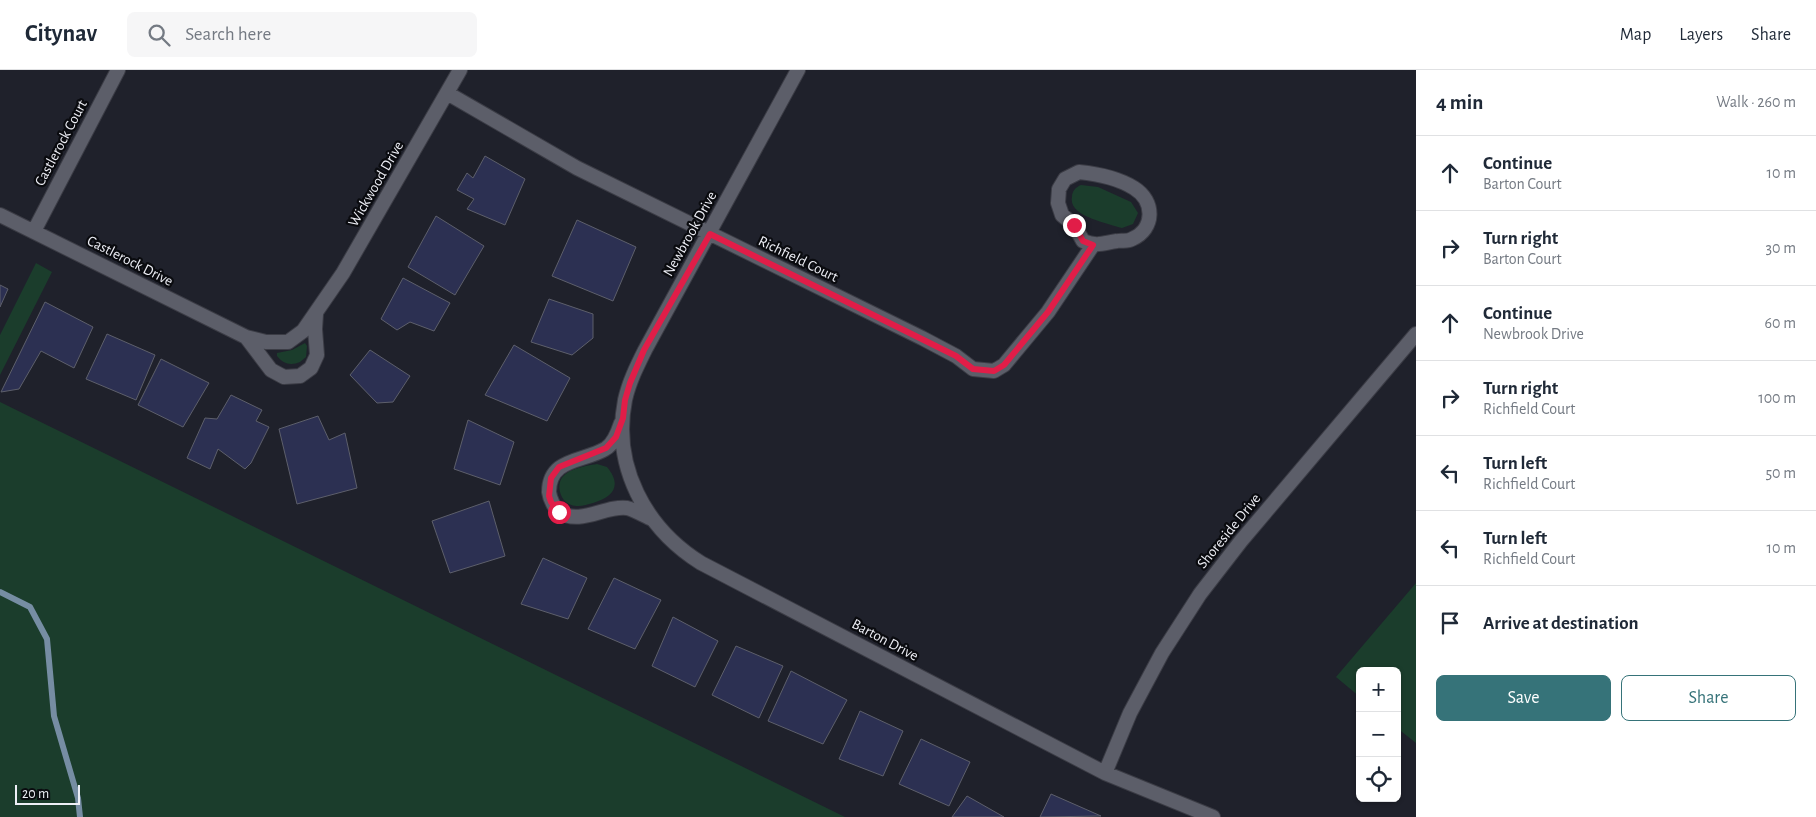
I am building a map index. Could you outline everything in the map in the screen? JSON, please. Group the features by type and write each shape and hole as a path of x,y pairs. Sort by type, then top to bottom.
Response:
{"street":[{"name":"Castlerock Court","path":"34,231 118,70"},
{"name":"Wickwood Drive","path":"288,342 303,331 343,273 460,70"},
{"name":"Newbrook Drive","path":"623,418 625,400 630,383 644,350 710,234 798,70"},
{"name":"Richfield Court","path":"447,93 577,168 947,351 973,369 994,371 1004,365 1048,312 1093,245"},
{"path":"1080,172 1095,173 1118,180 1136,189 1147,199 1151,210 1149,223 1142,234 1130,240 1093,245 1083,241 1074,225 1062,215 1058,203 1059,190 1065,179 1080,172"},
{"name":"Castlerock Drive","path":"0,215 246,337 266,342 288,342"},
{"name":"Castlerock Drive","path":"246,337 271,370 284,377 300,376 311,368 317,355 316,313"},
{"name":"Shoreside Drive","path":"1105,773 1130,713 1153,670 1200,594 1240,541 1416,334"},
{"path":"623,418 616,437 606,448 559,467 551,478 549,496 559,512 567,516 578,517 608,509 628,508 653,520"},
{"name":"Barton Drive","path":"623,418 624,446 628,472 639,498 653,520 688,554 1105,773 1213,817"}],"green space":[{"path":"1081,185 1098,187 1131,202 1138,213 1133,224 1122,228 1082,214 1072,204 1073,193"},
{"path":"36,263 52,272 0,375 0,335"},
{"path":"305,343 307,346 306,357 300,362 287,364 277,356 277,353 292,350"},
{"path":"0,402 845,817 0,817"},
{"path":"597,464 607,467 612,473 615,485 611,494 582,506 573,506 566,502 561,495 559,487 562,478 570,471"},
{"path":"1416,583 1416,743 1401,731 1401,667 1356,667 1356,694 1336,677"}],"building":[{"path":"485,156 525,179 505,225 467,209 474,199 457,190 467,173 473,178"},
{"path":"436,216 484,246 455,295 408,267"},
{"path":"577,220 636,247 613,301 552,276"},
{"path":"403,278 450,303 434,331 410,322 397,330 381,319"},
{"path":"0,285 8,289 0,307"},
{"path":"549,299 593,314 593,338 572,355 531,342"},
{"path":"45,302 93,327 74,368 41,351 19,389 1,392"},
{"path":"107,334 155,355 136,400 86,379"},
{"path":"514,345 570,378 547,421 485,395"},
{"path":"370,350 410,376 393,402 377,403 350,375"},
{"path":"161,359 209,383 183,427 138,405"},
{"path":"231,395 262,410 256,421 269,427 251,463 245,469 218,449 210,469 187,458 205,418 217,419"},
{"path":"318,416 329,440 345,433 357,488 297,504 279,429"},
{"path":"468,420 514,442 500,485 454,469"},
{"path":"489,501 505,556 450,573 432,521"},
{"path":"543,558 587,578 568,619 521,604"},
{"path":"614,578 661,600 635,649 588,629"},
{"path":"673,617 718,641 695,687 652,666"},
{"path":"736,646 783,666 759,718 712,695"},
{"path":"791,671 847,700 823,744 768,721"},
{"path":"860,711 903,731 883,776 839,759"},
{"path":"921,739 970,762 949,806 899,784"},
{"path":"1051,794 1101,816 1040,817"},
{"path":"967,796 1004,817 952,817"}],"waterway":[{"path":"0,592 30,607 47,639 54,716 78,798 80,817"}],"route":[{"path":"559,512 549,496 551,478 559,467 606,448 616,437 623,418 625,400 630,383 644,350 710,234 922,338 956,356 973,369 994,371 1004,365 1025,337 1048,312 1093,245 1083,241 1074,225"}]}
